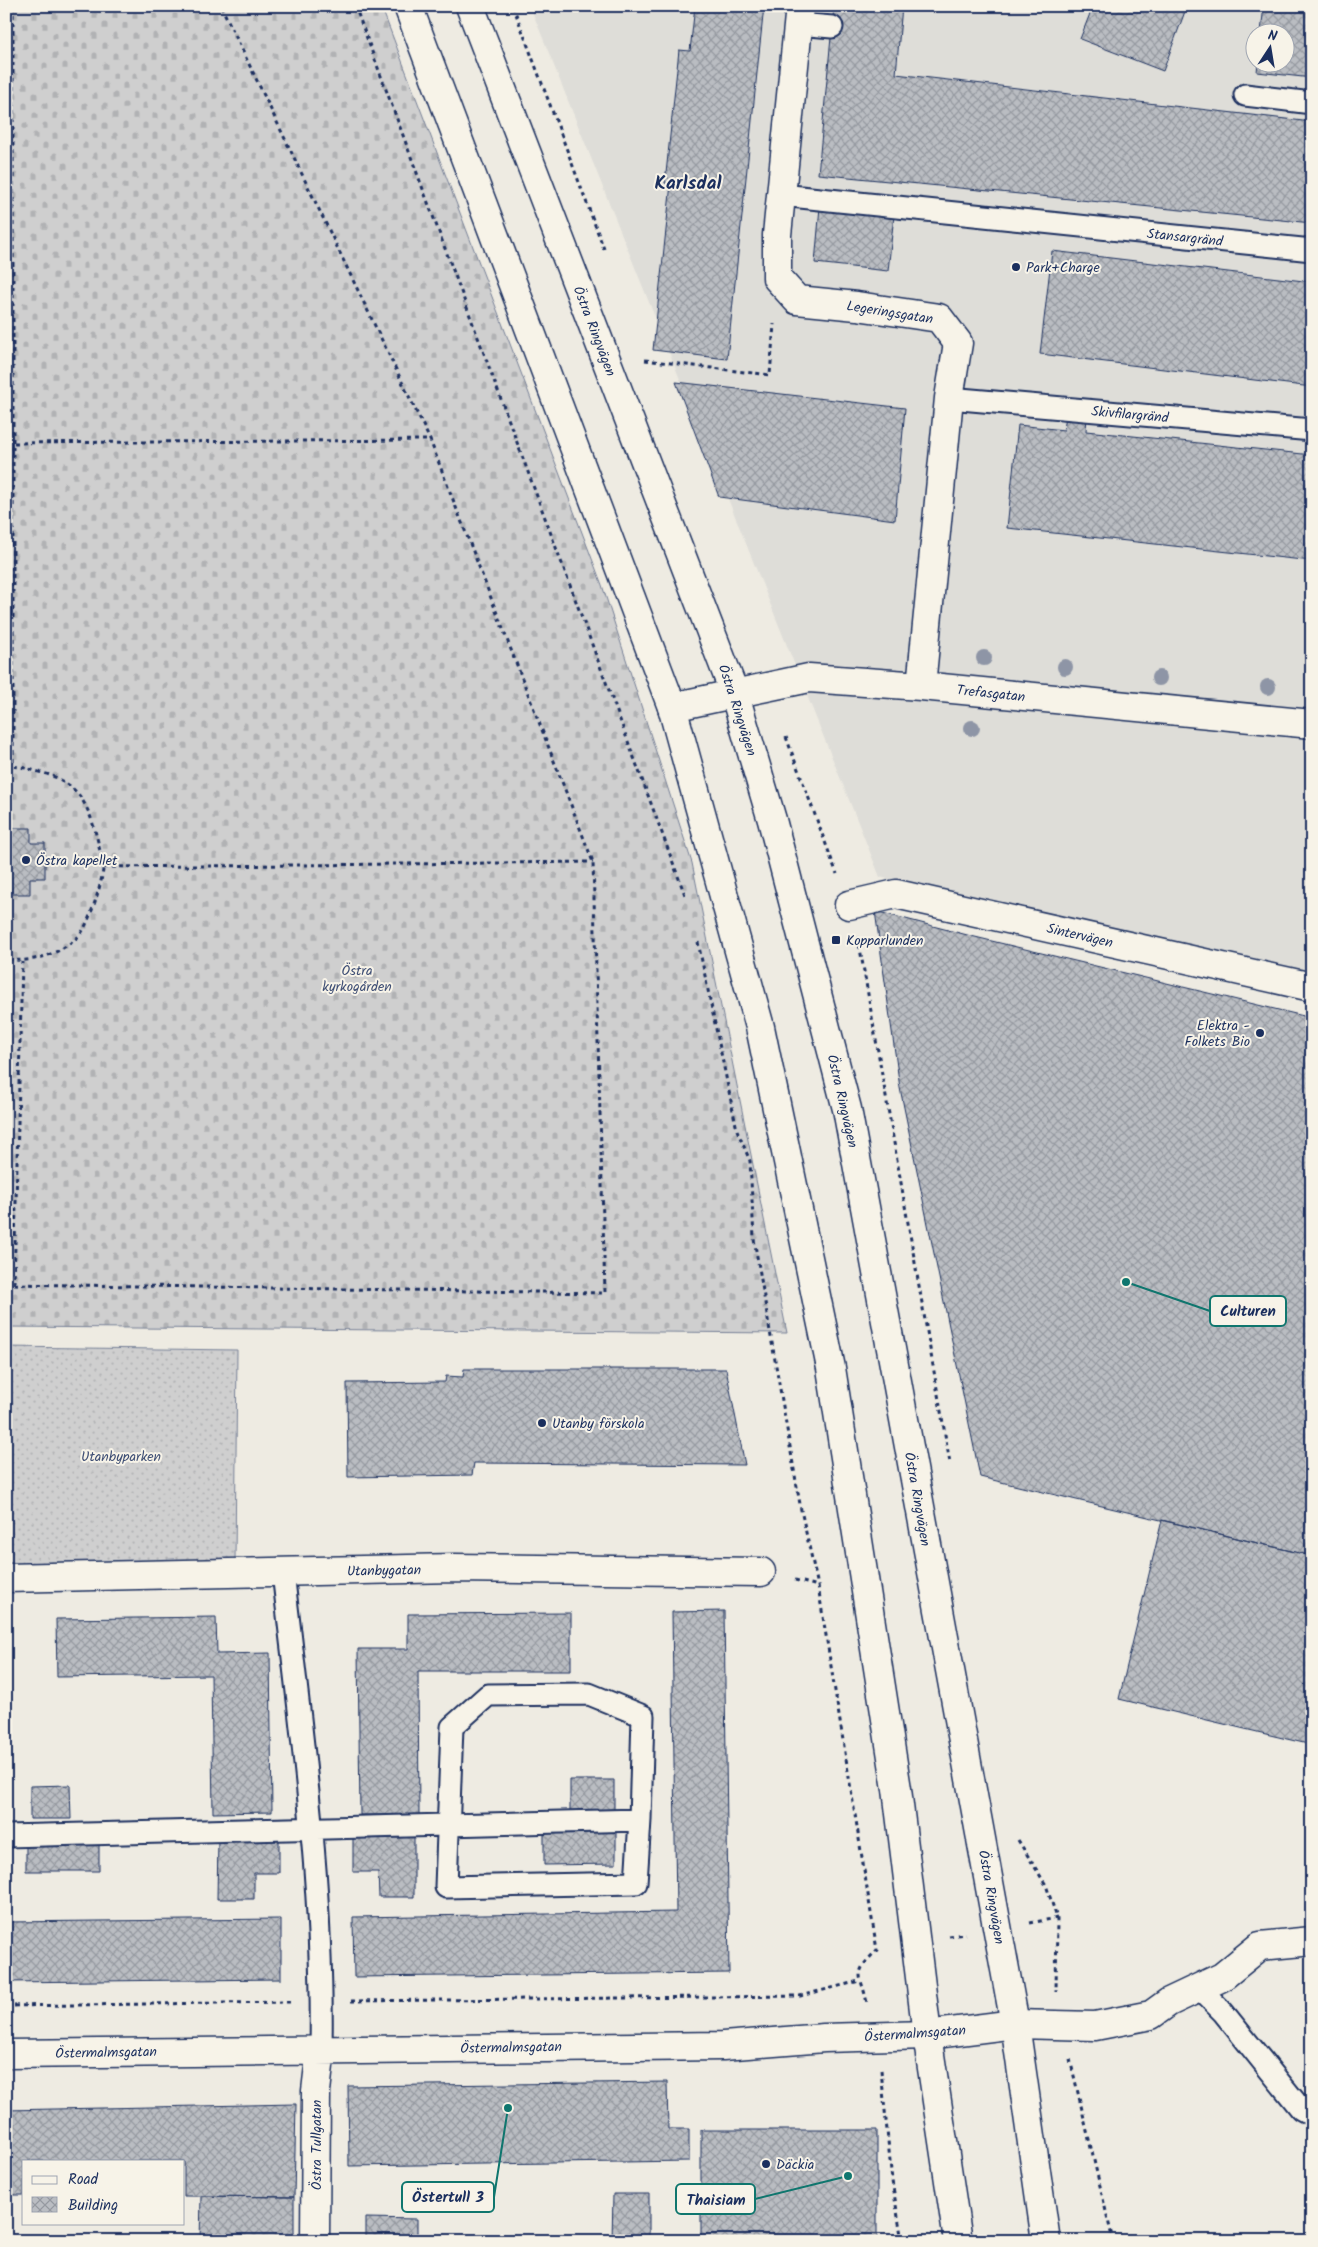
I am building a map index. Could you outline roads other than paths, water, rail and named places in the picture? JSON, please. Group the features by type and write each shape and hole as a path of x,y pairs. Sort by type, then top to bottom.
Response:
{"main road":[{"path":"408,6 672,707 760,1028 831,1368 896,1789 927,2035 958,2241"},
{"name":"Östra Ringvägen","path":"470,6 734,692 772,820 847,1109 1015,2024 1046,2241"},
{"path":"781,195 799,15"},
{"name":"Legeringsgatan","path":"781,195 777,235 777,278 797,300 939,318 958,343 949,398 921,686"},
{"name":"Trefasgatan","path":"672,707 734,692 809,678 921,686 1312,724"},
{"name":"Sintervägen","path":"849,905 896,894 1312,987"},
{"name":"Utanbygatan","path":"6,1578 454,1568 762,1572"},
{"name":"Östermalmsgatan","path":"6,2054 723,2046 874,2036 927,2035 1015,2024 1096,2026 1150,2015 1169,2002 1222,1977 1260,1946 1312,1941"},
{"name":"Östra Tullgatan","path":"315,2241 316,2092 321,2050"}],"lane":[{"path":"799,15 832,27"},
{"path":"1246,95 1312,103"},
{"name":"Stansargränd","path":"781,195 1312,250"},
{"name":"Skivfilargränd","path":"949,398 1312,430"},
{"path":"283,1572 312,1828 322,2001 321,2050"},
{"path":"588,1694 643,1716 636,1883 446,1887 447,1825 452,1727 488,1695 588,1694"},
{"path":"6,1836 640,1820"},
{"path":"1200,1988 1223,2012 1301,2109 1312,2115"}],"place":[{"name":"Park+Charge","path":"1016,267"},
{"name":"Östra kapellet","path":"26,860"},
{"name":"Kopparlunden","path":"836,940"},
{"name":"Elektra - Folkets Bio","path":"1260,1033"},
{"name":"Culturen","path":"1126,1282"},
{"name":"Utanby förskola","path":"542,1423"},
{"name":"Östertull 3","path":"508,2108"},
{"name":"Däckia","path":"766,2164"},
{"name":"Thaisiam","path":"848,2176"}],"district":[{"name":"Karlsdal","path":"688,182"}],"park label":[{"name":"Östra kyrkogården","path":"357,978"},
{"name":"Utanbyparken","path":"121,1456"}]}
